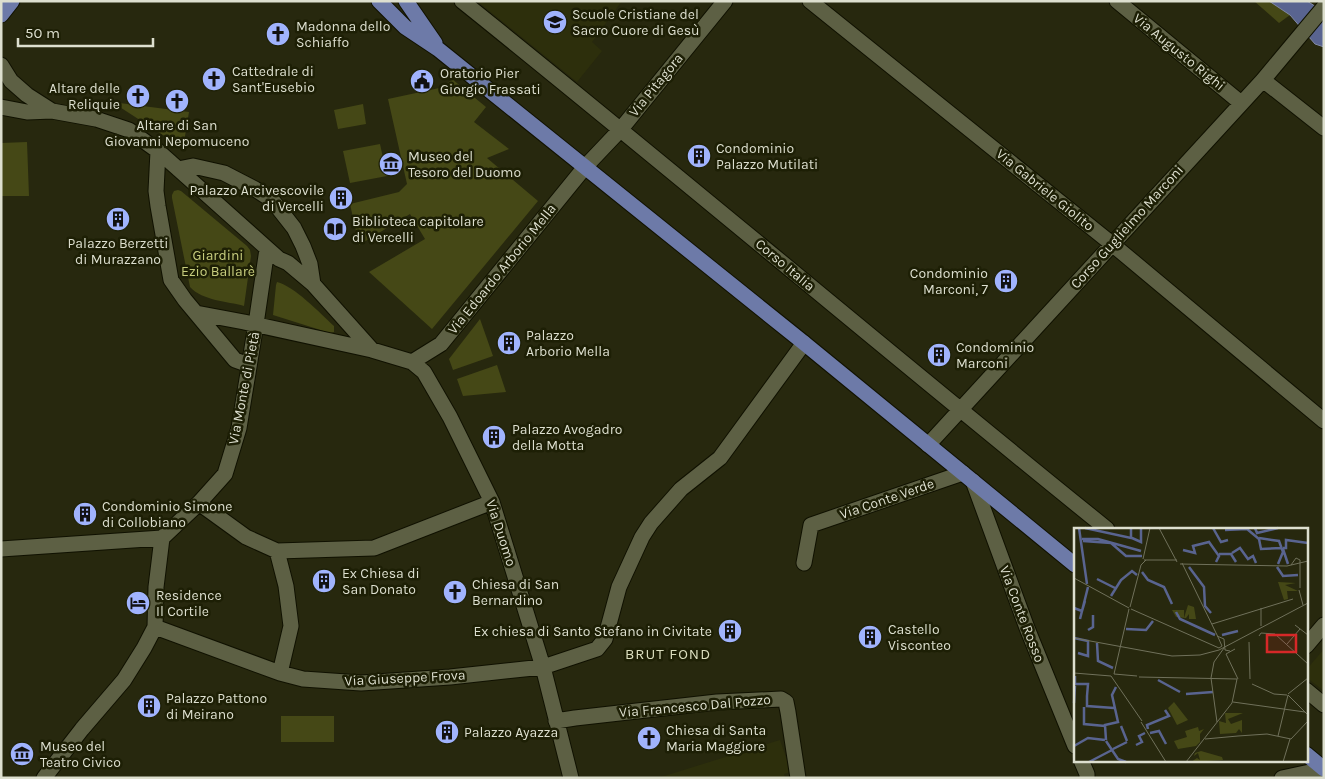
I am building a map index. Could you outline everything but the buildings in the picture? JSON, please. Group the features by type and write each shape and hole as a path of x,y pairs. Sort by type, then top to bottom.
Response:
{"main road":[{"path":"1,16 12,1"},
{"path":"379,1 404,27 438,48 804,343 1074,564"},
{"path":"406,1 438,48"},
{"path":"1308,756 1324,769"}],"street":[{"name":"Corso Italia","path":"462,1 621,129 960,410 1106,528"},
{"name":"Via Pitagora","path":"585,167 621,129 725,1"},
{"name":"Via Gabriele Giolito","path":"810,1 1112,244 1324,421"},
{"name":"Via Augusto Righi","path":"1117,1 1241,103"},
{"name":"Corso Guglielmo Marconi","path":"928,445 1263,80 1324,7"},
{"path":"1,64 10,81 27,95 52,111"},
{"path":"1263,80 1324,128"},
{"path":"1,107 27,112 52,111 109,122 129,130 158,151 267,249 279,259 288,263 313,284 372,350"},
{"path":"158,151 156,191 171,280 185,300 235,360 249,365"},
{"path":"178,169 194,166 224,173 272,200 294,228 303,246 310,264 313,284"},
{"name":"Via Edoardo Arborio Mella","path":"412,362 441,344 585,167"},
{"name":"Via Monte di Pietà","path":"162,538 199,503 225,474 239,428 267,249"},
{"path":"196,313 256,324 372,350 412,362"},
{"name":"Via Giuseppe Frova","path":"155,627 280,673 303,679 361,683 450,677 543,667 597,649 606,639 619,587 650,523 681,489 720,458 804,343"},
{"name":"Via Duomo","path":"412,362 424,372 446,409 492,502 543,667 571,778"},
{"name":"Via Conte Verde","path":"804,563 811,525 968,477"},
{"name":"Via Conte Rosso","path":"968,477 1074,744"},
{"path":"199,503 246,537 277,551 374,548 492,502"},
{"path":"1,549 162,538 156,587 155,627 124,680 82,729 44,778"},
{"path":"277,551 286,586 291,626 280,673"},
{"path":"1308,644 1324,625"},
{"path":"1308,692 1324,705"},
{"name":"Via Francesco Dal Pozzo","path":"556,721 717,702 781,699 786,702 798,778"},
{"path":"1082,762 1087,778"},
{"path":"1282,778 1324,769"}],"shaded area":[{"name":"Scuole Cristiane del Sacro Cuore di Gesù","path":"477,1 622,1 592,42 602,51 577,82"},
{"path":"1324,649 1324,691 1308,679 1308,668"},
{"path":"780,740 791,772 784,774 785,778 658,778"}],"green space":[{"path":"1254,1 1269,1 1290,15 1279,23"},
{"path":"452,79 486,107 474,122 509,149 487,158 538,201 432,329 369,272 425,239 410,214 359,245 350,204 399,192 407,184 388,99 444,87"},
{"path":"112,102 189,112 183,148"},
{"path":"363,104 366,124 338,129 334,110"},
{"path":"27,142 29,196 1,196 1,143"},
{"path":"380,144 387,176 350,183 343,151"},
{"name":"Giardini Ezio Ballarè","path":"178,190 250,250 251,256 244,306 208,298 195,292 190,287 172,198 174,191"},
{"path":"277,282 291,289 307,301 334,326 334,332 330,333 273,315"},
{"path":"480,319 493,356 453,370 449,359"},
{"path":"497,365 506,392 463,396 457,379"},
{"path":"281,716 334,716 334,742 281,742"}],"water":[{"path":"1269,1 1307,1 1324,12 1324,47 1315,44 1290,15"}],"place":[{"name":"Scuole Cristiane del Sacro Cuore di Gesù","path":"555,22"},
{"name":"Madonna dello Schiaffo","path":"278,34"},
{"name":"Cattedrale di Sant'Eusebio","path":"214,79"},
{"name":"Oratorio Pier Giorgio Frassati","path":"422,81"},
{"name":"Altare delle Reliquie","path":"138,96"},
{"name":"Altare di San Giovanni Nepomuceno","path":"177,101"},
{"name":"Condominio Palazzo Mutilati","path":"699,156"},
{"name":"Museo del Tesoro del Duomo","path":"391,164"},
{"name":"Palazzo Arcivescovile di Vercelli","path":"341,198"},
{"name":"Palazzo Berzetti di Murazzano","path":"118,219"},
{"name":"Biblioteca capitolare di Vercelli","path":"335,229"},
{"name":"Condominio Marconi, 7","path":"1006,281"},
{"name":"Palazzo Arborio Mella","path":"509,343"},
{"name":"Condominio Marconi","path":"939,355"},
{"name":"Palazzo Avogadro della Motta","path":"494,437"},
{"name":"Condominio Simone di Collobiano","path":"85,514"},
{"name":"Ex Chiesa di San Donato","path":"324,581"},
{"name":"Chiesa di San Bernardino","path":"455,592"},
{"name":"Residence Il Cortile","path":"138,603"},
{"name":"Ex chiesa di Santo Stefano in Civitate","path":"730,631"},
{"name":"Castello Visconteo","path":"870,637"},
{"name":"Palazzo Pattono di Meirano","path":"149,706"},
{"name":"Palazzo Ayazza","path":"447,732"},
{"name":"Chiesa di Santa Maria Maggiore","path":"649,738"},
{"name":"Museo del Teatro Civico","path":"22,754"}],"district":[{"name":"BRUT FOND","path":"668,654"}]}
